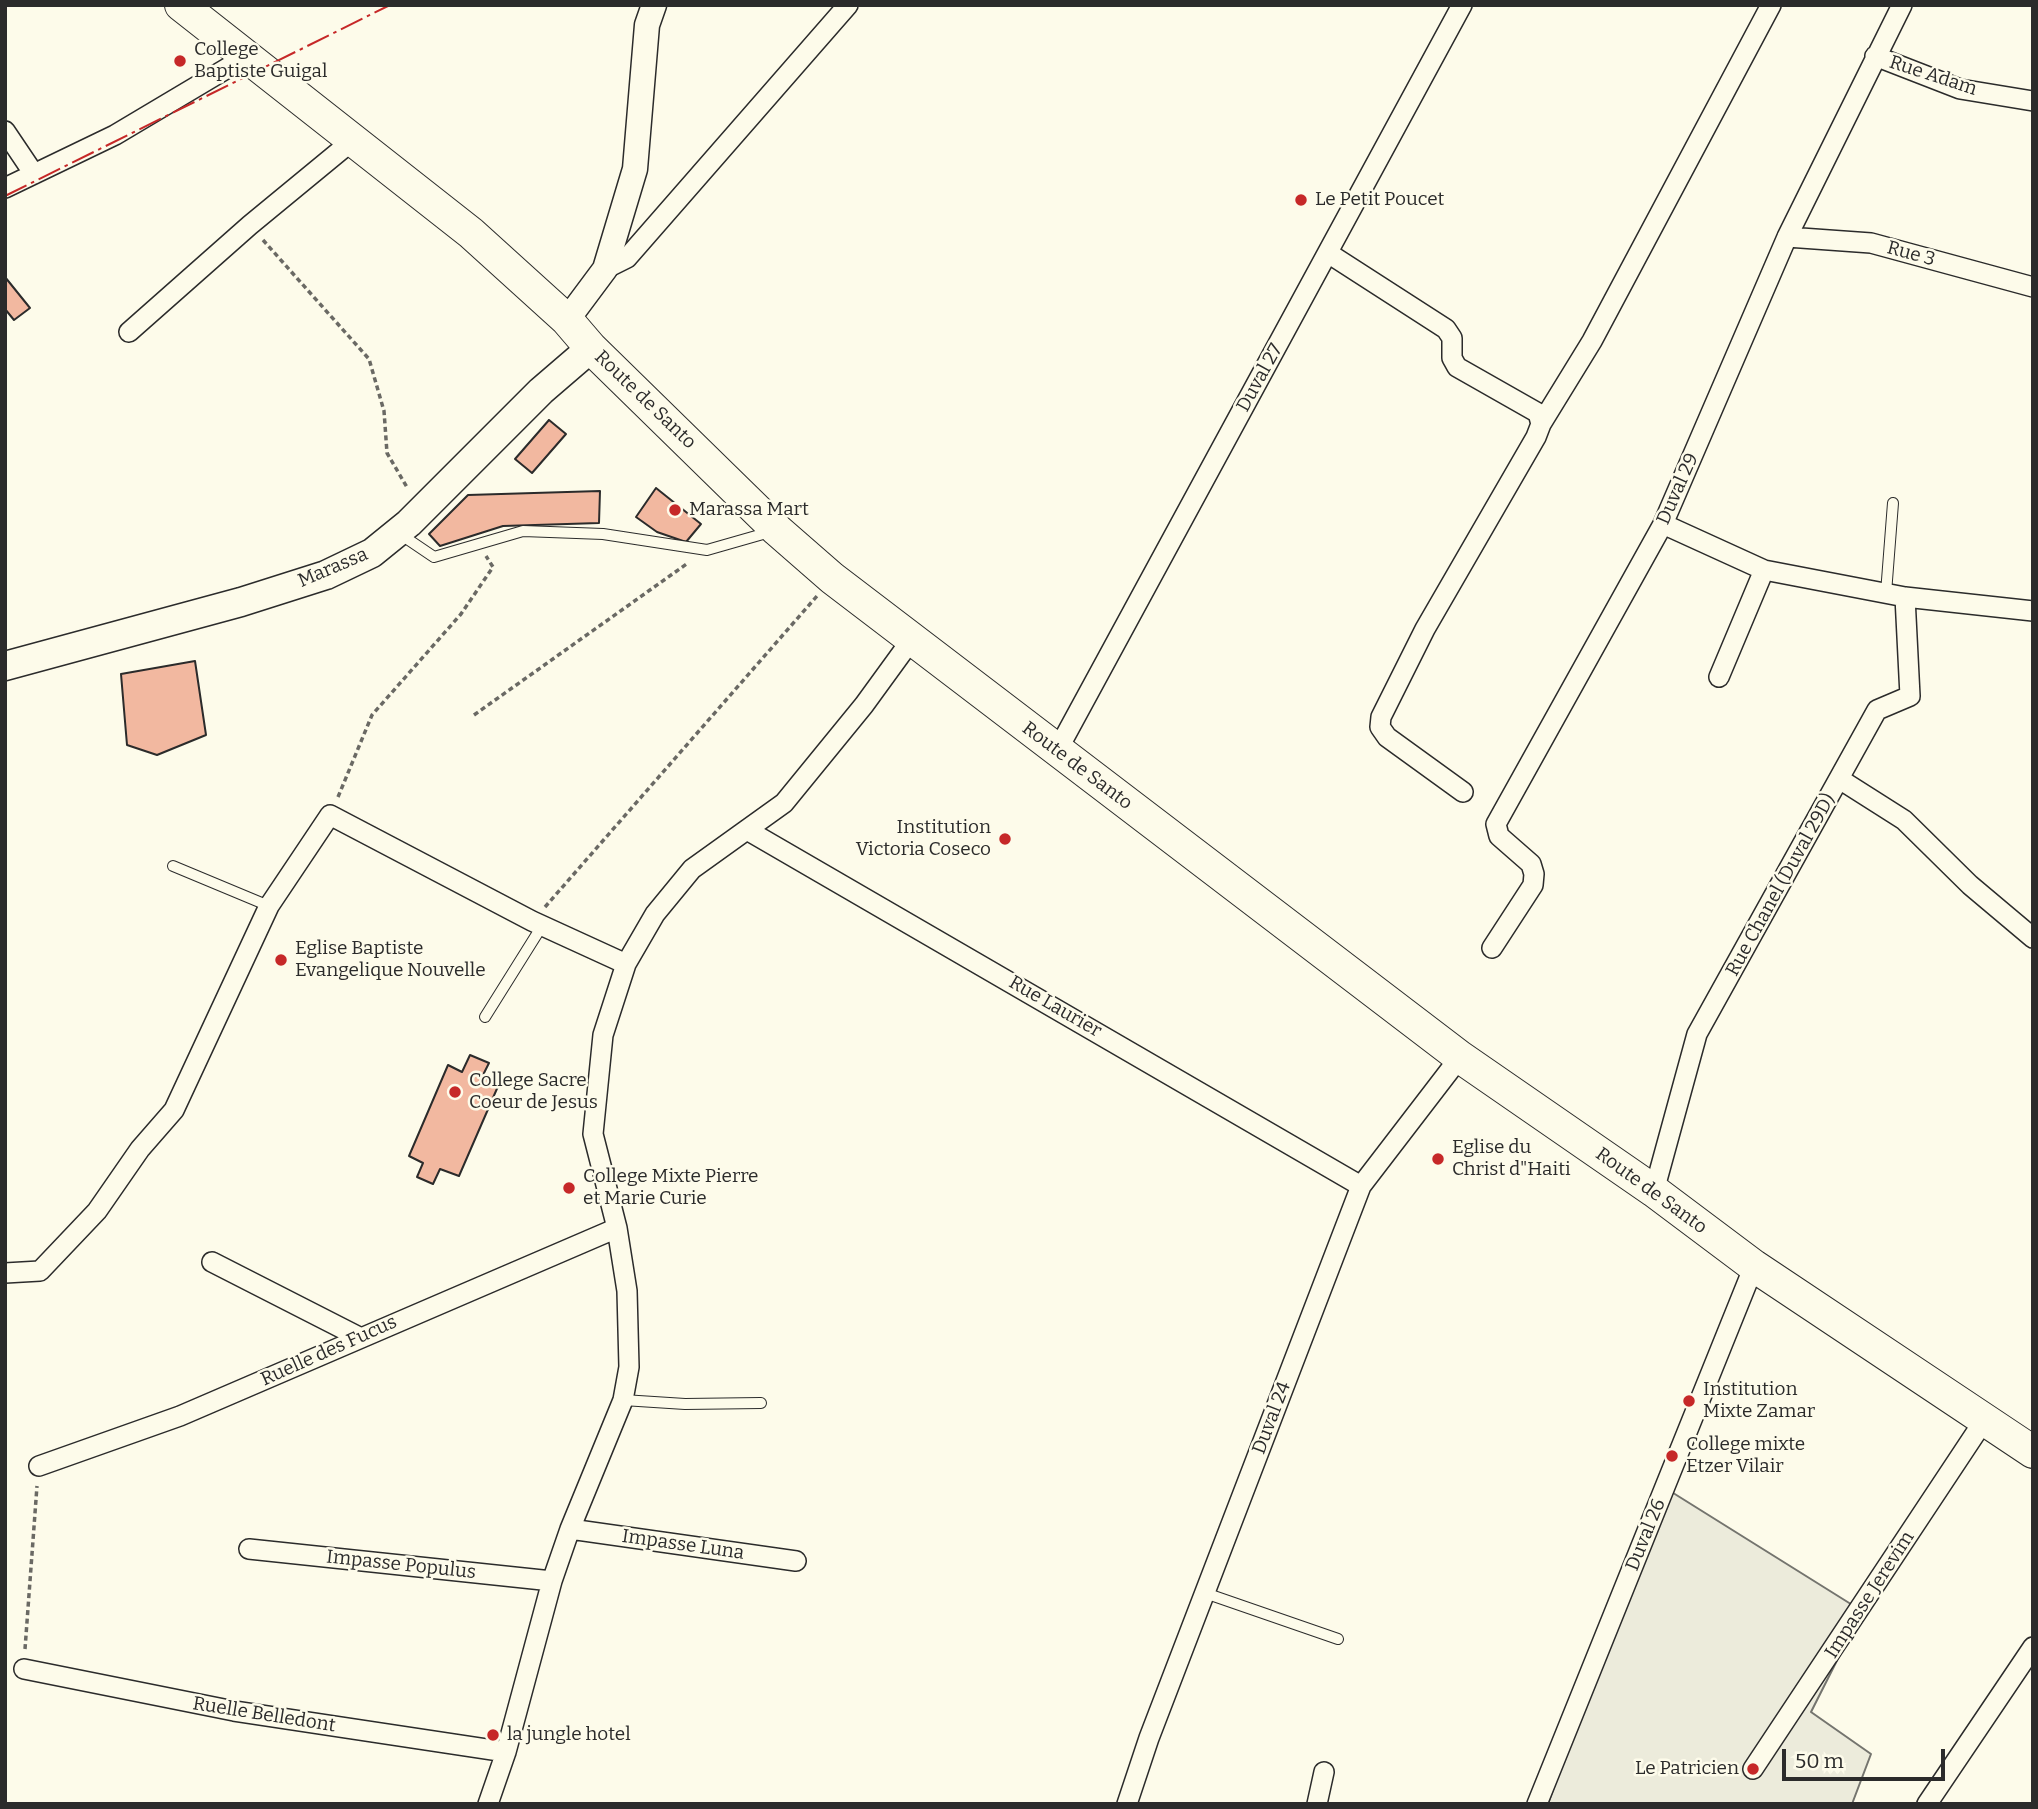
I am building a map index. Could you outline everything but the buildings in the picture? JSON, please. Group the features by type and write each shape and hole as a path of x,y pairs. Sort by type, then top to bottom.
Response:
{"main road":[{"name":"Route de Santo","path":"181,5 471,233 567,320 591,348 777,530 832,578 1460,1057 1654,1191 1754,1266 2033,1452"},
{"name":"Marassa","path":"5,666 241,602 326,575 372,553 398,533 541,391 591,348"}],"street":[{"path":"567,320 605,269 635,169 647,25 654,5"},
{"path":"605,269 627,258 848,5"},
{"name":"Duval 27","path":"1057,751 1462,5"},
{"path":"1463,792 1387,737 1380,727 1381,717 1425,629 1541,424 1592,341 1771,5"},
{"name":"Duval 29","path":"1492,948 1533,885 1534,874 1531,864 1499,836 1496,824 1663,524 1787,237 1902,5"},
{"name":"Rue Adam","path":"1875,56 1960,89 2033,101"},
{"path":"5,188 115,135 246,57"},
{"path":"5,131 34,174"},
{"path":"129,332 250,225 352,141"},
{"name":"Rue 3","path":"1787,237 1871,243 2033,287"},
{"path":"1328,253 1446,329 1452,338 1452,358 1457,367 1538,413 1541,424"},
{"path":"1663,524 1764,570 1895,595 2033,611"},
{"path":"1719,677 1764,570"},
{"name":"Rue Chanel (Duval 29D)","path":"1654,1191 1697,1034 1841,780 1877,710 1910,696 1895,595"},
{"path":"488,1804 506,1752 552,1581 570,1529 623,1400 629,1367 627,1291 617,1228 593,1134 603,1035 626,964 655,914 692,869 784,803 864,705 912,639"},
{"path":"1841,780 1904,820 1970,886 2033,938"},
{"path":"5,1273 40,1271 97,1211 140,1149 174,1110 269,906 330,815 537,924 626,964"},
{"name":"Rue Laurier","path":"747,830 1361,1186"},
{"name":"Duval 24","path":"1127,1804 1361,1186 1460,1057"},
{"name":"Ruelle des Fucus","path":"39,1466 180,1416 617,1228"},
{"path":"212,1262 359,1337"},
{"name":"Duval 26","path":"1537,1804 1754,1266"},
{"name":"Impasse Jerevim","path":"1753,1769 1985,1419"},
{"name":"Impasse Luna","path":"570,1529 796,1561"},
{"name":"Impasse Populus","path":"249,1549 552,1581"},
{"path":"1927,1804 2033,1647"},
{"name":"Ruelle Belledont","path":"24,1669 234,1711 506,1752"},
{"path":"1317,1804 1324,1772"}],"lane":[{"path":"1893,503 1895,595"},
{"path":"398,533 434,556 523,531 603,534 707,550 777,530"},
{"path":"173,866 269,906"},
{"path":"485,1017 537,924"},
{"path":"623,1400 685,1404 761,1403"},
{"path":"1205,1593 1338,1639"}],"path":[{"path":"250,225 369,359 384,411 387,453 420,511"},
{"path":"330,815 372,715 461,614 493,567 477,544"},
{"path":"474,715 707,550"},
{"path":"537,924 832,578"},
{"path":"24,1669 39,1466"}],"shaded area":[{"path":"1662,1486 1862,1611 1811,1712 1871,1754 1852,1804 1548,1804"}],"power":[{"path":"5,196 390,5"}],"place":[{"name":"College Baptiste Guigal","path":"180,61"},
{"name":"Le Petit Poucet","path":"1301,200"},
{"name":"Marassa Mart","path":"675,510"},
{"name":"Institution Victoria Coseco","path":"1005,839"},
{"name":"Eglise Baptiste Evangelique Nouvelle","path":"281,960"},
{"name":"College Sacre Coeur de Jesus","path":"455,1092"},
{"name":"Eglise du Christ d\"Haiti","path":"1438,1159"},
{"name":"College Mixte Pierre et Marie Curie","path":"569,1188"},
{"name":"Institution Mixte Zamar","path":"1689,1401"},
{"name":"College mixte Etzer Vilair","path":"1672,1456"},
{"name":"la jungle hotel","path":"493,1735"},
{"name":"Le Patricien","path":"1753,1769"}]}
